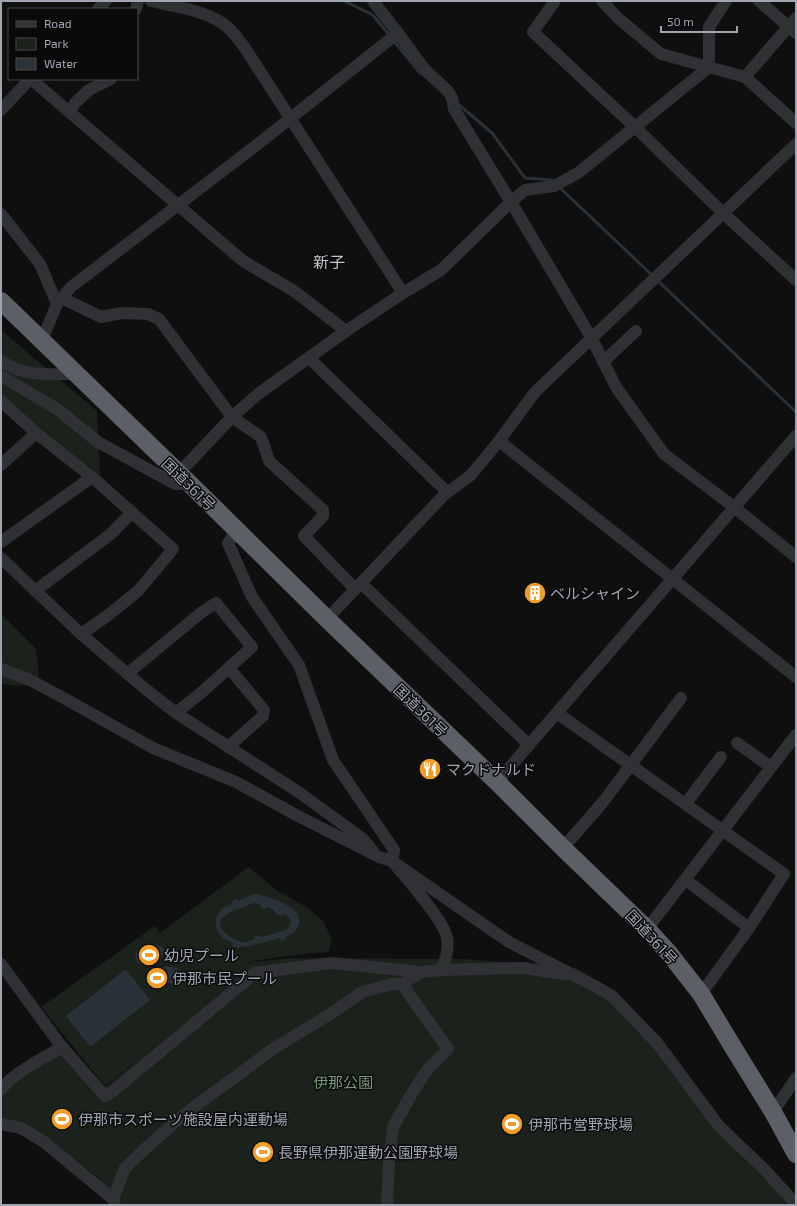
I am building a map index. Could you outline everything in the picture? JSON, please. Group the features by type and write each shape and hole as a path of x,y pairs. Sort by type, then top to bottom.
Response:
{"highway":[{"name":"国道361号","path":"1,301 647,929 669,953 701,994 773,1112 796,1154"}],"street":[{"path":"151,1 203,13 222,22 231,30 245,48 403,292"},
{"path":"372,1 394,36 425,70 448,91 453,101 454,109 592,338 616,387 664,454 734,507 796,557"},
{"path":"554,1 533,32 796,280"},
{"path":"602,1 618,18 661,54 745,77 796,123"},
{"path":"709,67 709,27 726,1"},
{"path":"745,77 794,26 759,1"},
{"path":"42,340 59,301 71,287 290,119 394,36"},
{"path":"1,376 57,409 98,442 175,484 183,478 232,417 258,394 403,292 441,270 525,190 556,185 578,173 709,67"},
{"path":"1,110 30,80"},
{"path":"32,80 243,261 294,291 346,331"},
{"path":"69,112 75,103 89,90 109,80"},
{"path":"327,619 447,492 471,475 499,441 535,392 796,144"},
{"path":"1,214 40,264 59,301 101,317 122,313 148,314 159,319 232,417 260,437 269,461 323,510 323,516 304,536 528,745"},
{"path":"603,362 636,331"},
{"path":"309,358 447,492"},
{"path":"1,361 10,368 37,375 75,374"},
{"path":"1,401 36,433 92,477 173,549 138,591 107,616 81,634"},
{"path":"1,465 36,433"},
{"path":"497,782 796,436"},
{"path":"499,441 796,676"},
{"path":"1,542 92,477"},
{"path":"35,591 112,533 132,512"},
{"path":"237,530 228,543 252,597 299,665 333,760 394,850 392,861 443,926 447,936 448,954 441,970"},
{"path":"1,558 81,634 127,674 176,713 300,793 363,839 379,857"},
{"path":"127,674 202,612 216,603 252,647 176,713"},
{"path":"228,747 263,716 264,710 229,668"},
{"path":"1,669 28,679 153,748 236,782 298,816 379,857 392,861 509,942 612,996 658,1044 719,1126 764,1169 796,1204"},
{"path":"563,848 603,802 630,764 681,698"},
{"path":"557,712 784,874 749,928 701,994"},
{"path":"647,929 796,735"},
{"path":"737,743 771,767"},
{"path":"686,804 721,757"},
{"path":"686,880 749,928"},
{"path":"1,964 62,1047 105,1096 112,1092 255,973 332,963 421,972 441,970 523,968 572,975"},
{"path":"1,1124 21,1128 44,1142 114,1202 125,1168 186,1113 273,1050 332,1013 362,992 392,984 402,984 421,972"},
{"path":"387,1205 389,1160 393,1127 412,1093 428,1069 448,1049 402,984"},
{"path":"1,1090 4,1085 16,1075 62,1047"},
{"path":"773,1112 796,1078"}],"green space":[{"path":"1,330 97,411 100,475 1,399"},
{"path":"1,614 36,649 40,687 1,684"},
{"name":"伊那公園","path":"249,867 276,890 308,908 324,922 332,941 328,952 252,961 218,993 252,962 292,958 462,959 576,968 615,991 661,1038 723,1123 796,1205 115,1205 101,1180 47,1138 1,1121 1,1094 5,1087 67,1045 104,1088 161,1041 105,1086 41,1007 155,926 160,933"}],"water":[{"path":"258,894 292,908 297,913 299,918 299,924 296,930 281,941 280,938 246,947 242,946 238,948 232,946 233,943 224,939 219,934 216,926 216,919 220,911 232,904 233,901 236,899 238,901 251,895","holes":["254,903 260,904 261,908 265,910 266,907 274,910 275,913 283,917 283,914 288,916 290,918 290,925 288,928 286,930 261,937 258,935 254,936 255,939 243,942 231,937 223,931 220,924 223,917"]},
{"name":"幼児プール","path":"156,944 161,946 165,951 163,955 150,965 138,963 135,958 137,950 141,947 148,948"},
{"path":"168,966 177,968 182,974 178,983 167,983 161,987 156,986 153,983 153,977 164,967"},
{"path":"126,969 150,1000 90,1047 66,1016"}],"waterway":[{"path":"344,1 373,15 390,36"},
{"path":"393,40 420,73"},
{"path":"457,103 492,133 525,178 552,180 554,182"},
{"path":"558,186 653,276"},
{"path":"657,280 796,412"}],"place":[{"name":"ベルシャイン","path":"535,593"},
{"name":"マクドナルド","path":"430,769"},
{"name":"幼児プール","path":"149,955"},
{"name":"伊那市民プール","path":"157,978"},
{"name":"伊那市スポーツ施設屋内運動場","path":"62,1119"},
{"name":"伊那市営野球場","path":"512,1124"},
{"name":"長野県伊那運動公園野球場","path":"263,1152"}],"district":[{"name":"新子","path":"329,261"}]}
